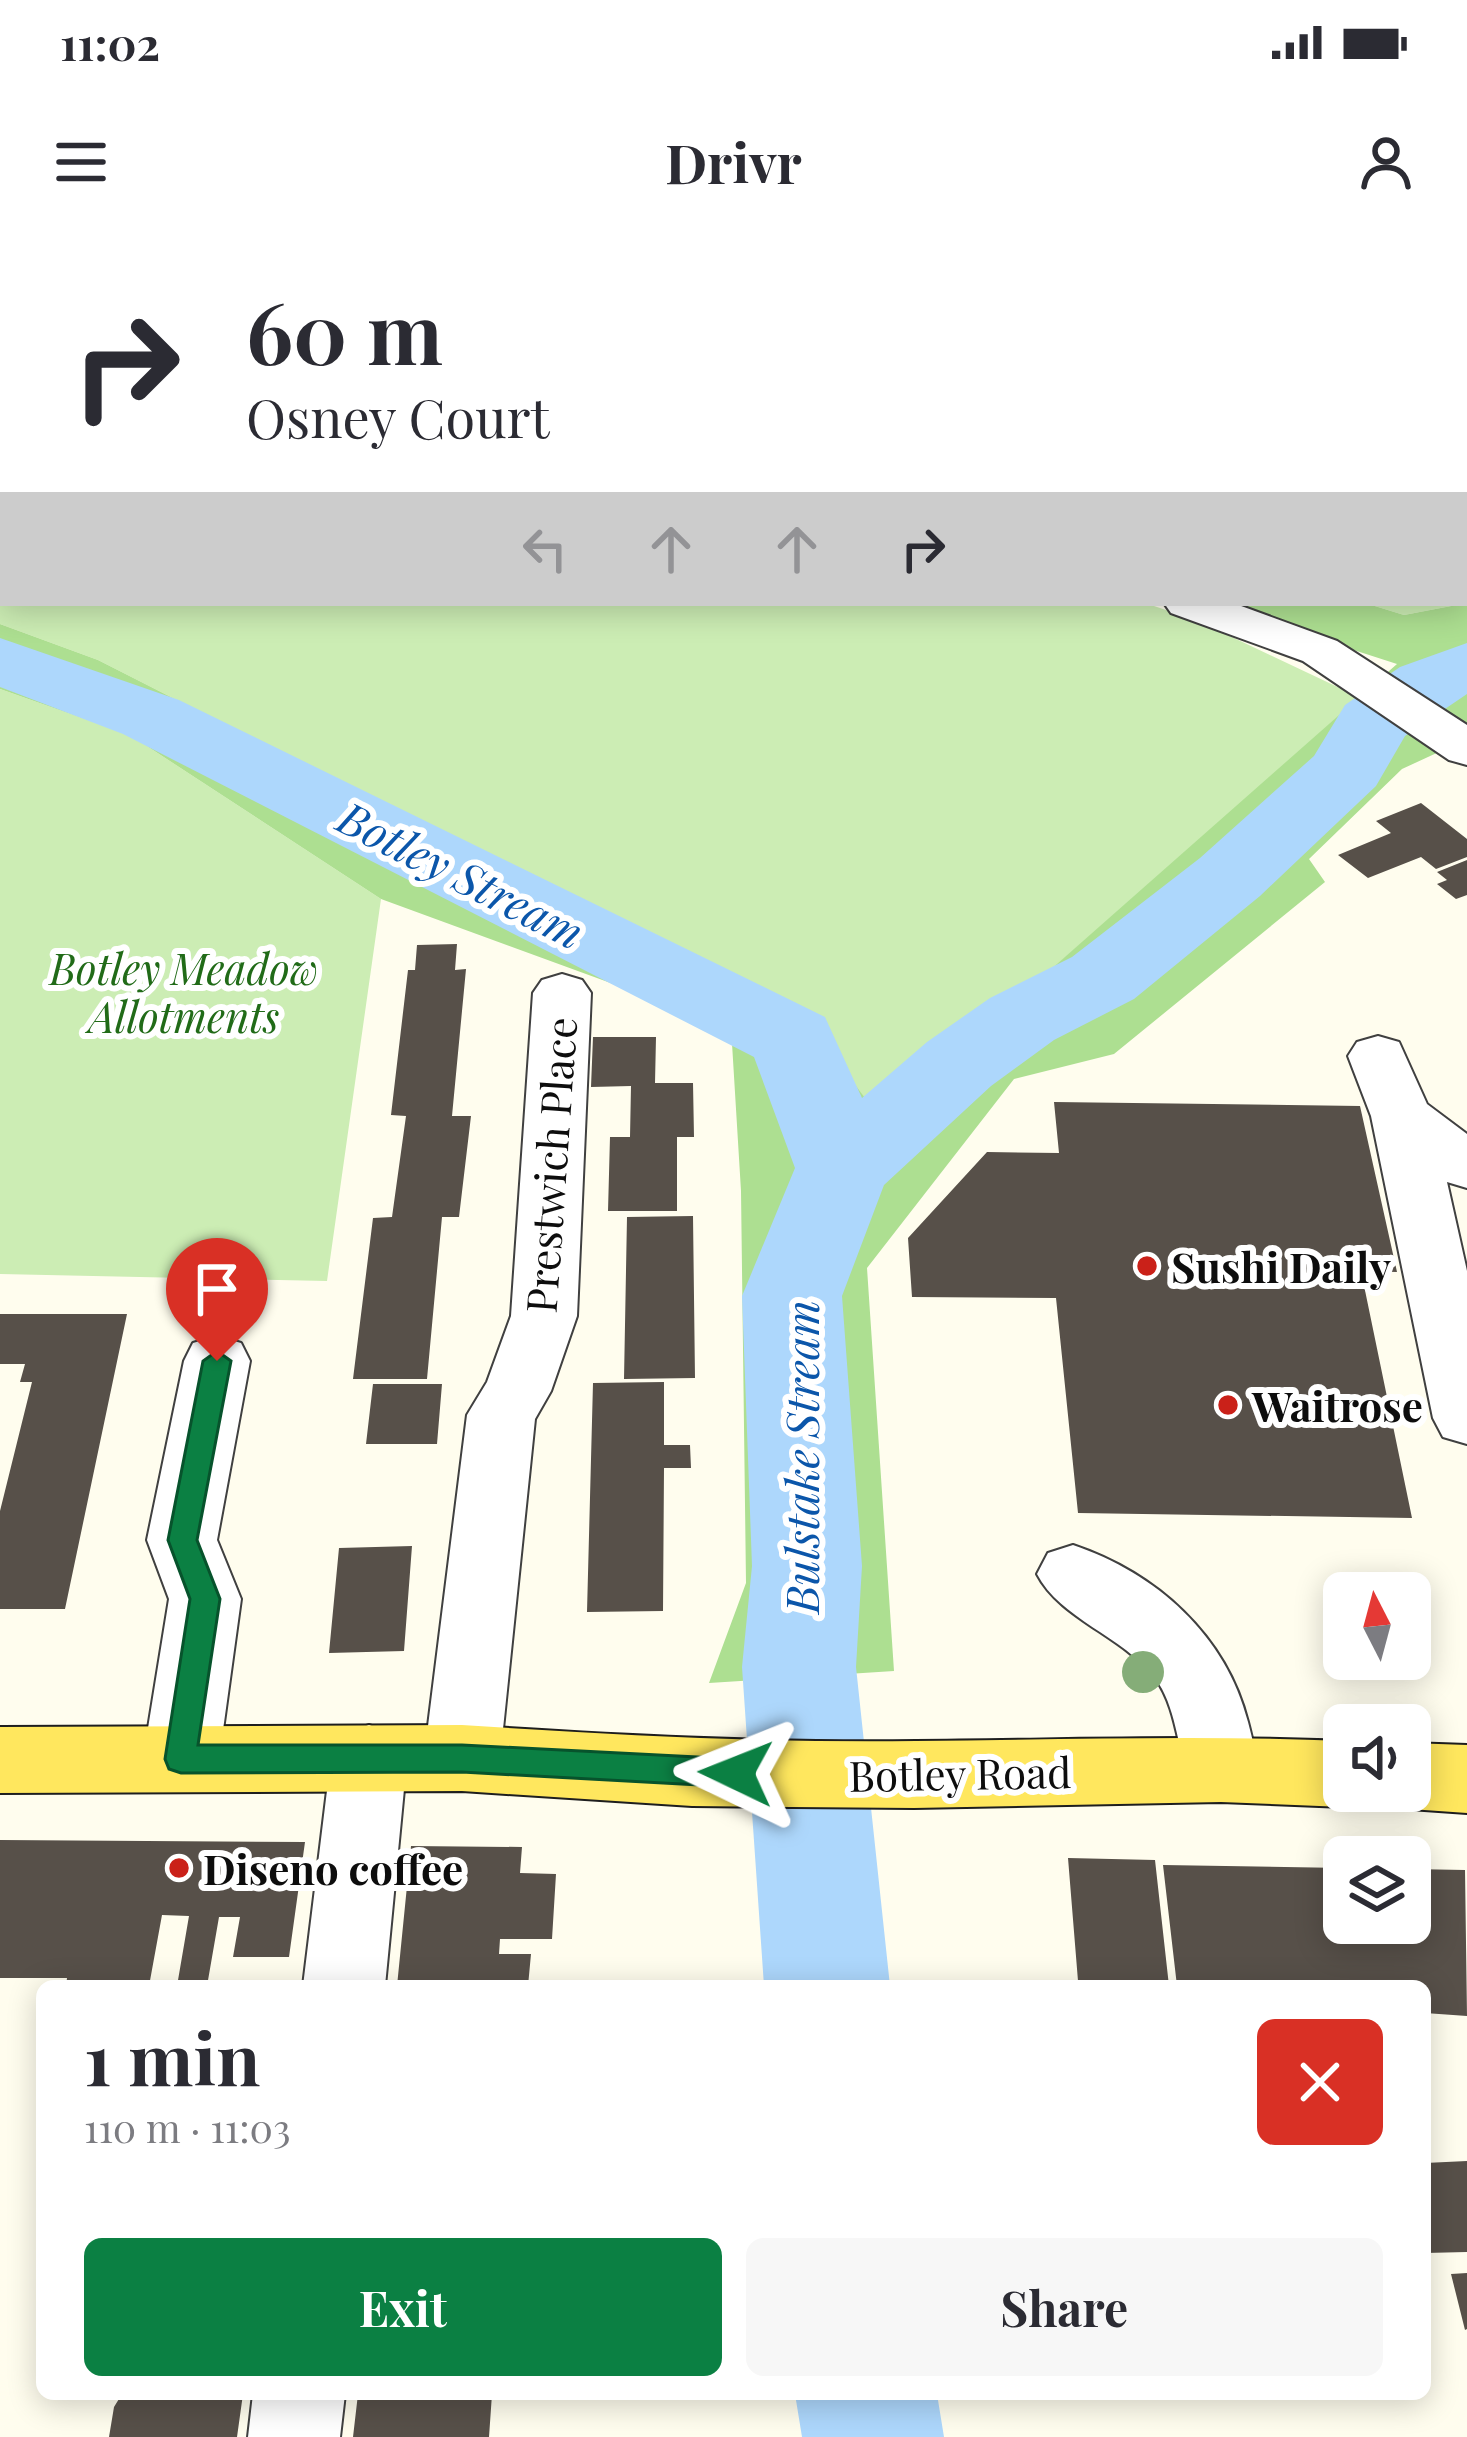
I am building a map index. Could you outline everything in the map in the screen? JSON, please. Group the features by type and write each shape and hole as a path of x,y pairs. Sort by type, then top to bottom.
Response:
{"main road":[{"name":"Botley Road","path":"0,1760 462,1758 692,1773 914,1775 1221,1769 1323,1773"},
{"path":"1431,1777 1467,1778"}],"street":[{"path":"1196,606 1320,651 1365,676 1454,739"},
{"name":"Prestwich Place","path":"462,1758 501,1415 517,1391 544,1316 562,993"},
{"path":"1378,1056 1401,1116 1467,1418"},
{"path":"1401,1116 1467,1166"},
{"path":"181,1759 205,1599 182,1540 217,1361"},
{"path":"1073,1574 1147,1620 1179,1656 1202,1691 1221,1769"},
{"path":"345,1980 368,1758"},
{"path":"295,2437 298,2400"}],"green space":[{"path":"0,606 1154,606 1196,620 1363,699 1023,994 865,1099 794,1004 482,855 98,660 0,624"},
{"path":"1217,606 1375,606 1404,615 1467,606 1467,739 1402,769 1309,859 1325,882 1114,1054 1014,1079 867,1268 894,1671 709,1683 746,1583 741,1191 731,1027 381,899 130,735 0,689 0,624 98,660 482,855 794,1004 865,1098 1023,994 1397,664"},
{"path":"1375,606 1451,606 1404,615"},
{"name":"Botley Meadow Allotments","path":"0,689 130,735 381,899 327,1281 0,1274"}],"building":[{"path":"1421,803 1467,839 1467,857 1436,869 1421,857 1368,878 1338,855 1391,833 1376,821"},
{"path":"1467,860 1467,895 1456,899 1437,884 1447,880 1437,872"},
{"path":"457,944 455,970 466,969 452,1116 471,1116 459,1217 442,1217 427,1379 353,1379 373,1218 392,1217 406,1116 391,1115 408,970 415,970 417,945"},
{"path":"593,1037 656,1037 655,1083 693,1083 694,1137 677,1137 677,1211 608,1211 610,1137 630,1137 631,1086 591,1087"},
{"name":"Waitrose","path":"1054,1102 1360,1106 1397,1272 1361,1271 1412,1518 1078,1513 1056,1298 912,1297 908,1238 987,1152 1059,1153"},
{"path":"693,1216 695,1378 624,1379 627,1217"},
{"path":"0,1314 127,1314 65,1609 0,1609 0,1511 32,1382 20,1382 25,1364 0,1364"},
{"path":"664,1382 664,1445 690,1445 691,1468 664,1468 663,1611 587,1612 593,1383"},
{"path":"373,1384 442,1384 437,1444 366,1444"},
{"path":"412,1546 404,1651 329,1653 339,1548"},
{"path":"0,1840 305,1842 289,1957 233,1957 240,1917 219,1917 208,1980 178,1980 189,1916 162,1915 150,1980 0,1978"},
{"path":"411,1846 522,1847 520,1873 556,1874 552,1939 500,1939 499,1954 531,1954 529,1980 398,1980"},
{"path":"1068,1858 1155,1860 1168,1980 1078,1980"},
{"path":"1163,1865 1323,1868 1323,1944 1431,1944 1431,1869 1465,1870 1467,2016 1431,2013 1431,1980 1176,1980"},
{"path":"1467,2161 1467,2252 1431,2253 1431,2163"},
{"path":"1467,2273 1467,2329 1465,2330 1451,2274"},
{"path":"118,2400 242,2400 237,2437 109,2437"},
{"path":"357,2400 492,2400 489,2437 353,2437"}],"waterway":[{"name":"Botley Stream","path":"0,661 151,717 793,1039 843,1168"},
{"name":"Bulstake Stream","path":"843,1168 959,1064 1022,1019 1103,978 1230,877 1347,769 1373,722 1427,683 1467,666"},
{"path":"1427,683 1467,686"},
{"name":"Bulstake Stream","path":"826,1980 799,1667 807,1566 792,1296 843,1168"},
{"name":"Bulstake Stream","path":"867,2400 873,2437"}],"place":[{"name":"Sushi Daily","path":"1147,1266"},
{"name":"Waitrose","path":"1228,1405"},
{"name":"Diseno coffee","path":"179,1868"}],"route":[{"path":"217,1361 182,1540 205,1599 181,1759 462,1758 736,1773"}]}
